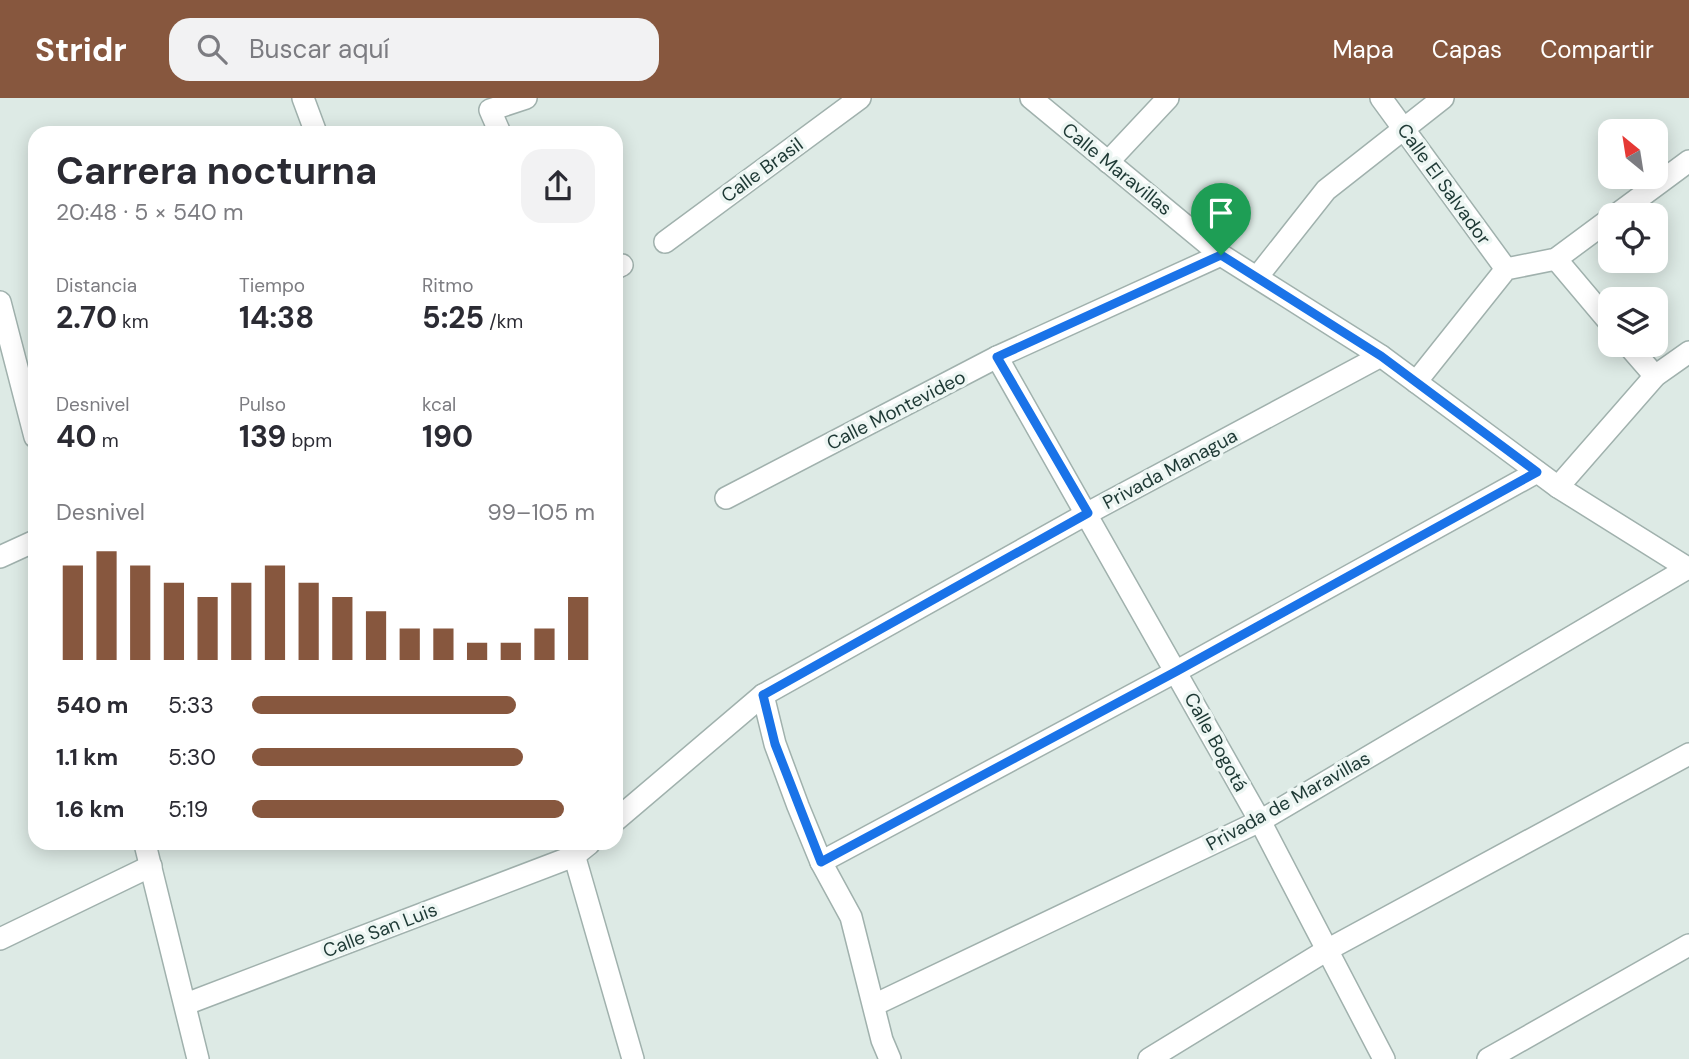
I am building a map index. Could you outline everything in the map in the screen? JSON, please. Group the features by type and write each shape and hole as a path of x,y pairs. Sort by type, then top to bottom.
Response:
{"street":[{"path":"303,98 313,126"},
{"path":"497,126 490,110 526,98"},
{"name":"Calle Brasil","path":"665,242 860,98"},
{"name":"Calle Maravillas","path":"1031,98 1221,255 1381,356 1558,487 1689,568"},
{"path":"1108,162 1168,98"},
{"name":"Calle El Salvador","path":"1381,98 1506,270"},
{"path":"1258,276 1326,190 1443,98"},
{"path":"1632,203 1689,161"},
{"path":"1416,382 1506,270 1556,259 1598,228"},
{"name":"Calle Montevideo","path":"726,498 997,357 1221,255"},
{"path":"1556,259 1598,309"},
{"path":"0,302 28,410"},
{"path":"1558,487 1655,376 1689,352"},
{"name":"Privada Managua","path":"623,814 763,695 1088,513 1381,356"},
{"name":"Calle Bogotá","path":"997,357 1088,513 1260,821 1384,1059"},
{"path":"1638,357 1655,376"},
{"path":"821,862 1177,671 1537,472"},
{"path":"0,557 28,544"},
{"name":"Privada de Maravillas","path":"874,1005 1260,821 1689,568"},
{"path":"763,695 775,744 821,862 851,916 890,1059"},
{"path":"1149,1059 1328,950 1689,754"},
{"path":"147,850 198,1059"},
{"name":"Calle San Luis","path":"186,1004 573,850"},
{"name":"Calle San Luis","path":"579,850 633,1059"},
{"path":"0,939 151,866"},
{"path":"1488,1059 1689,945"}],"route":[{"path":"1221,255 1381,356 1537,472 1177,671 821,862 775,744 763,695 1088,513 997,357 1221,255"}]}
